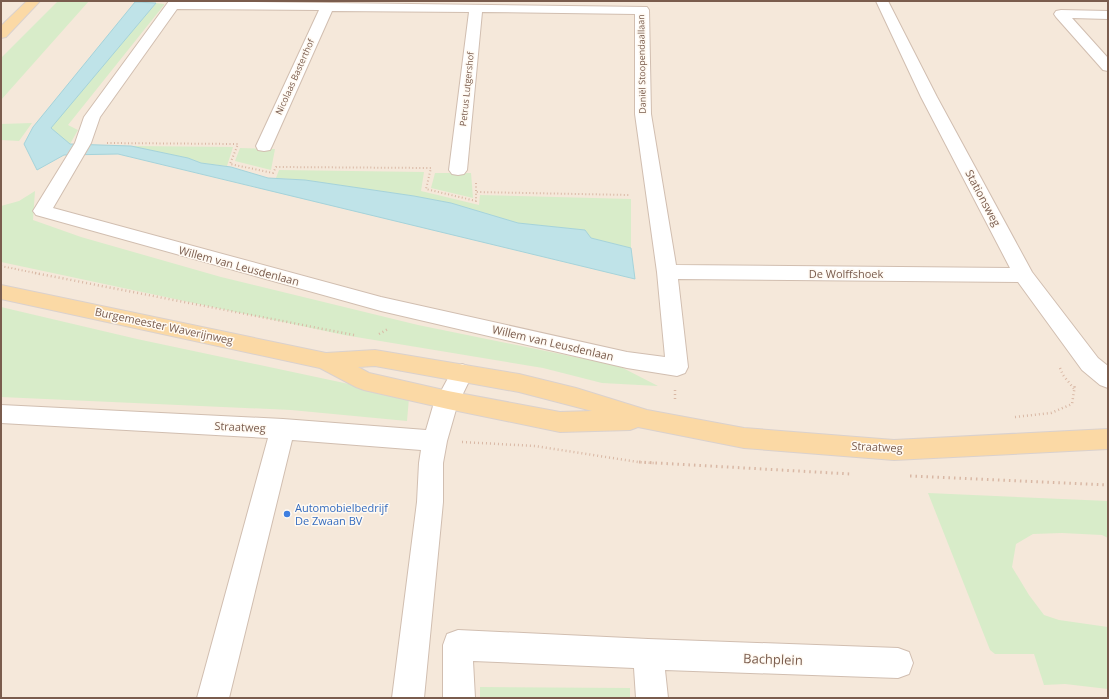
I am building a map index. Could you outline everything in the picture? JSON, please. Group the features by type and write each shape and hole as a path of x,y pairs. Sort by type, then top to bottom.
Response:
{"main road":[{"path":"1,34 34,1"},
{"name":"Burgemeester Waverijnweg","path":"1,292 326,361 375,358 462,373"},
{"name":"Burgemeester Waverijnweg","path":"326,361 364,381 448,400"},
{"name":"Straatweg","path":"462,373 519,383 576,397 647,420 744,438 894,450 1108,439"},
{"name":"Straatweg","path":"448,400 560,422 647,420"}],"street":[{"name":"Stationsweg","path":"882,1 929,97 1024,275 1090,364 1108,379"},
{"name":"Daniël Stoopendaallaan","path":"175,3 327,7 405,4 476,9 557,5 642,10 643,114 667,272 677,367"},
{"name":"Willem van Leusdenlaan","path":"175,3 92,117 79,149 42,211 381,304 627,360 677,367"},
{"name":"Nicolaas Basterthof","path":"264,146 327,7"},
{"name":"Petrus Lutgershof","path":"458,170 476,9"},
{"path":"1108,15 1058,10 1108,67"},
{"path":"1093,50 1108,50"},
{"name":"De Wolffshoek","path":"667,272 1024,275"},
{"path":"408,698 430,502 431,464 435,441 448,400 462,373"},
{"name":"Straatweg","path":"1,414 283,429 435,441"},
{"path":"213,698 283,429"},
{"name":"Bachplein","path":"458,698 458,645 898,664"},
{"path":"648,654 652,698"}],"path":[{"path":"79,149 238,144 230,164 273,173 276,167 431,168 426,189 476,201 476,192 655,195"},
{"path":"1,266 359,335"},
{"path":"1013,417 1051,413 1072,404 1075,390"},
{"path":"667,399 682,402"}],"shaded area":[{"path":"1,1 1108,1 1108,698 1,698"}],"green space":[{"path":"58,1 89,1 1,100 1,58"},
{"path":"156,3 164,5 68,125 78,130 70,144 50,128"},
{"path":"32,123 19,141 1,140 1,124"},
{"path":"131,146 233,147 227,166 201,163 188,158"},
{"path":"240,148 275,149 271,170 235,161"},
{"path":"279,170 424,172 421,191 479,205 480,195 631,199 631,248 591,238 585,230 518,223 451,203 305,180 276,178"},
{"path":"435,173 471,173 473,198 431,188"},
{"path":"35,191 33,220 81,237 221,277 418,325 619,366 658,386 602,383 543,368 344,335 1,262 1,206 19,201"},
{"path":"1,307 137,339 409,398 407,421 291,410 1,397"},
{"path":"928,493 1108,501 1108,538 1102,535 1062,533 1033,534 1016,544 1012,567 1029,595 1044,615 1059,620 1108,627 1108,689 1065,684 1044,685 1034,654 995,654 990,650"},
{"path":"480,687 630,688 630,698 480,698"}],"water":[{"path":"135,2 156,3 51,128 70,144 131,146 188,158 201,163 231,167 268,178 305,180 414,196 451,203 518,223 585,230 591,238 631,248 635,279 118,154 64,155 37,170 24,144 33,127"}],"place":[{"name":"Automobielbedrijf De Zwaan BV","path":"287,514"}]}
